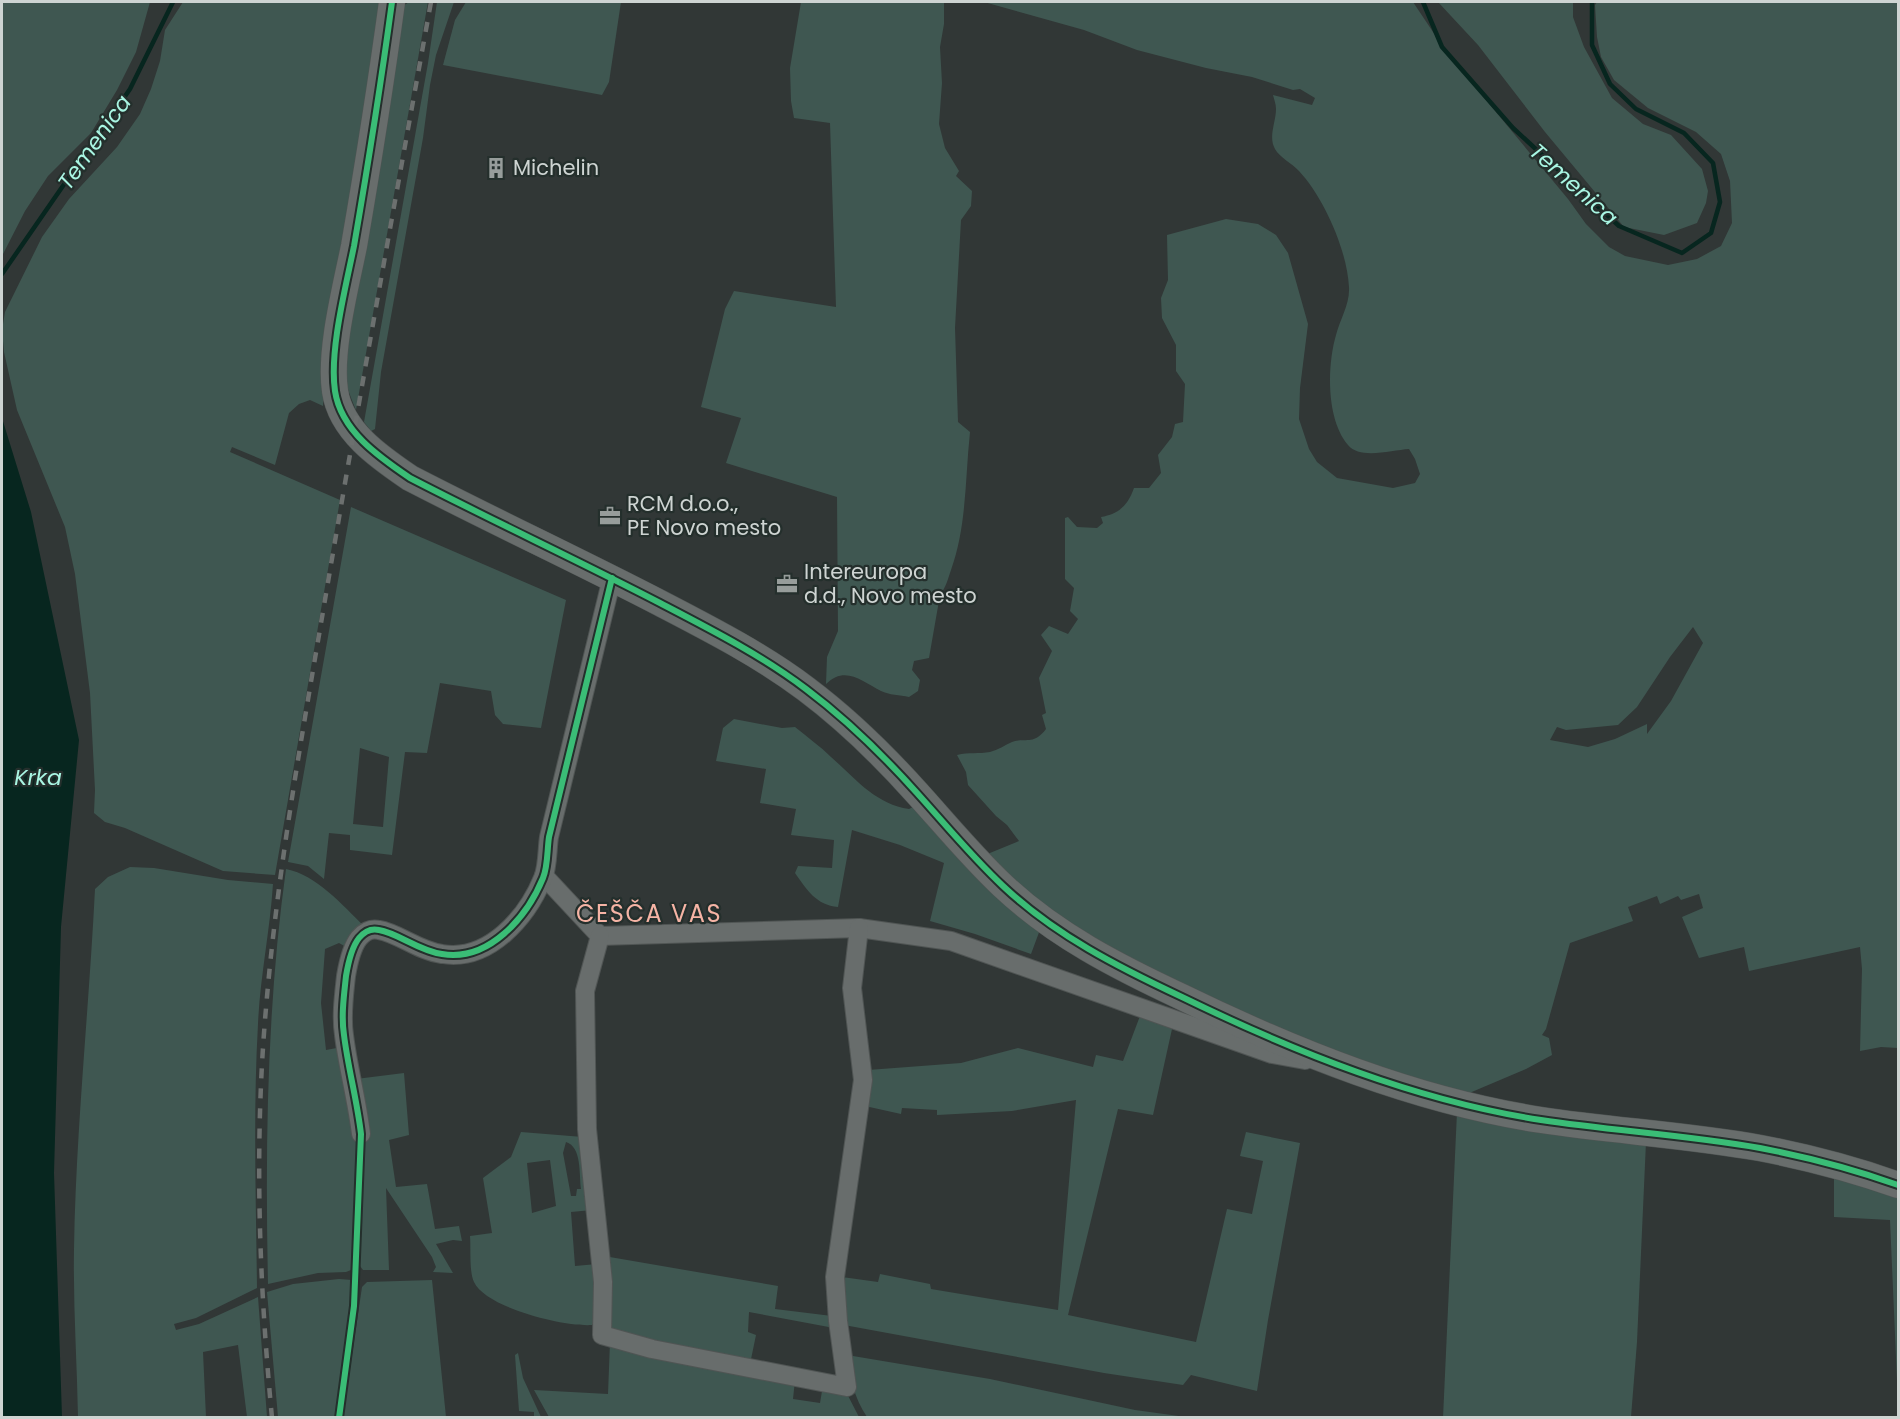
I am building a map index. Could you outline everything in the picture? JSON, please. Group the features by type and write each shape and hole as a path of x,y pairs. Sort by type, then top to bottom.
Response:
{"street":[{"path":"392,2 367,171 337,338 334,367 335,391 346,421 365,444 381,458 410,478 612,578 730,641 801,685 827,705 881,754 1000,884 1033,913 1063,934 1184,999 1348,1068 1473,1107 1541,1120 1760,1148 1831,1164 1899,1185"},
{"path":"360,1134 344,1034 343,1001 347,966 354,946 360,936 371,929 381,930 421,949 443,955 466,954 485,949 519,917 544,876 549,837 612,578"},
{"path":"544,876 600,936 859,928 951,941 1272,1054 1348,1068"},
{"path":"600,936 585,991 585,1012 587,1130 603,1282 602,1335 652,1349 847,1387 838,1322 835,1277 863,1080 852,988 859,928"}],"shaded area":[{"path":"2,2 150,2 136,52 117,90 91,133 48,176 25,211 2,256"},
{"path":"183,2 382,2 327,345 323,406 310,400 299,404 289,413 275,465 232,447 230,452 340,500 275,875 223,871 125,828 105,822 94,813 90,693 75,574 65,527 17,410 4,352 2,330 5,312 42,237 69,199 117,147 140,114 160,61 165,30"},
{"path":"409,2 428,2 356,410 347,387 343,363 403,6"},
{"path":"437,2 454,2 436,55 430,85 423,138 381,372 375,429 371,431 364,422"},
{"path":"466,2 621,2 609,82 602,95 443,65 455,20"},
{"path":"801,2 944,2 944,24 940,47 942,83 939,124 945,148 959,171 956,176 972,191 971,206 961,220 955,328 958,422 970,432 960,536 947,583 940,595 929,658 914,661 912,670 920,680 918,691 909,697 884,692 847,675 833,678 826,684 827,657 838,631 837,497 726,463 741,418 701,407 725,309 734,291 836,307 830,123 794,118 791,101 790,68"},
{"path":"984,2 1413,2 1447,53 1568,199 1586,224 1609,247 1625,256 1668,265 1697,259 1721,246 1732,223 1730,181 1721,154 1696,132 1648,108 1614,80 1601,57 1597,37 1595,5 1597,2 1898,2 1898,1048 1881,1047 1860,1051 1862,969 1860,947 1749,971 1744,947 1699,958 1682,917 1703,908 1699,894 1681,900 1678,896 1660,904 1657,896 1628,907 1633,921 1570,943 1546,1029 1542,1035 1549,1038 1552,1055 1526,1069 1467,1094 1356,1060 1240,1011 1126,958 1047,910 985,855 1019,841 1007,825 968,785 966,772 957,755 990,752 1012,742 1037,738 1046,729 1042,715 1046,713 1039,678 1052,651 1041,635 1049,626 1068,634 1078,619 1070,611 1074,588 1065,579 1065,518 1068,517 1077,527 1097,528 1103,523 1101,517 1113,514 1126,504 1134,488 1149,488 1161,473 1158,455 1172,437 1175,424 1183,422 1185,384 1176,371 1176,345 1162,318 1161,298 1168,280 1167,235 1226,219 1258,224 1276,235 1288,253 1308,324 1300,388 1299,419 1309,449 1317,462 1337,478 1393,488 1415,483 1420,474 1409,449 1368,453 1353,450 1341,434 1332,407 1330,377 1333,348 1349,293 1344,257 1333,225 1317,195 1299,171 1277,152 1272,140 1276,109 1273,95 1312,105 1315,98 1300,89 1293,90 1252,77 1137,50 1084,30","holes":["1693,627 1703,643 1671,701 1647,734 1647,724 1615,739 1588,747 1550,740 1557,727 1566,730 1618,725 1637,707"]},
{"path":"1438,2 1573,2 1573,17 1584,47 1612,98 1643,124 1671,135 1702,169 1708,191 1706,203 1697,223 1664,235 1624,227 1545,132 1478,45"},
{"path":"351,507 566,600 541,728 503,724 495,715 491,691 440,683 427,753 405,752 392,855 350,850 350,835 329,833 324,879 308,866 288,862","holes":["360,748 389,757 383,827 353,824"]},
{"path":"734,719 782,728 795,727 876,796 886,802 909,809 919,804 1041,927 1031,954 930,921 944,863 900,845 852,830 838,907 818,900 795,873 798,866 832,868 834,840 791,835 796,809 760,803 766,769 716,761 723,728"},
{"path":"130,867 154,868 228,880 273,884 259,1006 256,1057 257,1288 196,1318 174,1324 176,1330 199,1324 258,1297 267,1417 247,1417 238,1345 203,1352 206,1417 78,1417 74,1291 75,1204 95,889 108,877"},
{"path":"286,869 308,877 319,884 364,926 348,948 339,943 325,949 321,1003 326,1050 342,1047 357,1140 351,1270 318,1273 268,1284 267,1180 271,1024"},
{"path":"1140,1016 1172,1029 1153,1115 1118,1109 1068,1315 1196,1342 1227,1209 1252,1214 1263,1161 1240,1156 1246,1132 1300,1143 1257,1391 1191,1375 1183,1385 1104,1373 844,1325 842,1277 878,1282 880,1274 930,1284 931,1289 1058,1310 1076,1100 1012,1111 937,1115 937,1110 902,1108 901,1114 865,1106 868,1070 961,1063 1018,1048 1093,1067 1096,1055 1123,1061"},
{"path":"404,1073 409,1135 389,1140 396,1187 427,1184 435,1229 459,1226 462,1241 453,1240 436,1244 453,1273 433,1272 436,1267 432,1257 386,1188 389,1270 363,1270 360,1266 363,1123 356,1079"},
{"path":"1457,1112 1646,1142 1637,1342 1631,1417 1443,1418"},
{"path":"521,1132 583,1137 592,1210 571,1212 575,1266 597,1264 596,1319 592,1325 564,1323 509,1308 481,1291 472,1278 470,1236 492,1233 483,1178 511,1157","holes":["566,1142 575,1149 579,1162 581,1189 577,1189 576,1196 571,1196 563,1153","550,1160 556,1206 532,1213 527,1163"]},
{"path":"1834,1174 1898,1194 1898,1404 1890,1220 1834,1217"},
{"path":"604,1256 778,1286 775,1309 832,1316 834,1328 749,1312 748,1332 756,1335 750,1364 631,1339 606,1326"},
{"path":"339,1279 352,1280 353,1287 335,1417 278,1417 267,1292 293,1284"},
{"path":"432,1280 446,1417 343,1417 362,1287 367,1282"},
{"path":"610,1342 795,1380 793,1399 820,1403 823,1385 844,1388 859,1417 549,1417 534,1390 608,1394"},
{"path":"518,1353 523,1378 541,1417 534,1417 534,1412 519,1411 515,1355"},
{"path":"847,1355 990,1379 1135,1410 1186,1417 867,1417 853,1387"}],"water":[{"name":"Krka","path":"2,418 31,512 79,740 61,927 54,1173 62,1417 2,1417"}],"waterway":[{"name":"Temenica","path":"2,274 130,89 173,2"},
{"name":"Temenica","path":"1423,2 1442,47 1513,128 1619,226 1682,253 1711,233 1720,202 1713,163 1684,133 1636,109 1610,84 1592,45 1592,2"}],"railway":[{"path":"272,1418 261,1264 259,1162 262,1059 271,954 310,688 431,2"}],"cycle path":[{"path":"392,2 364,185 334,357 335,391 339,405 353,431 374,452 410,478 698,623 789,677 850,725 877,751 980,864 1023,904 1088,949 1158,986 1268,1037 1313,1055 1357,1072 1448,1100 1495,1112 1541,1120 1760,1148 1830,1164 1898,1185"},
{"path":"339,1418 354,1306 361,1134 343,1028 344,991 350,956 359,938 365,932 373,930 386,932 442,954 459,955 475,951 504,934 527,907 545,873 549,837 612,578"}],"place":[{"name":"Michelin","path":"496,168"},
{"name":"RCM d.o.o., PE Novo mesto","path":"610,516"},
{"name":"Intereuropa d.d., Novo mesto","path":"787,584"}],"district":[{"name":"ČEŠČA VAS","path":"649,914"}]}
